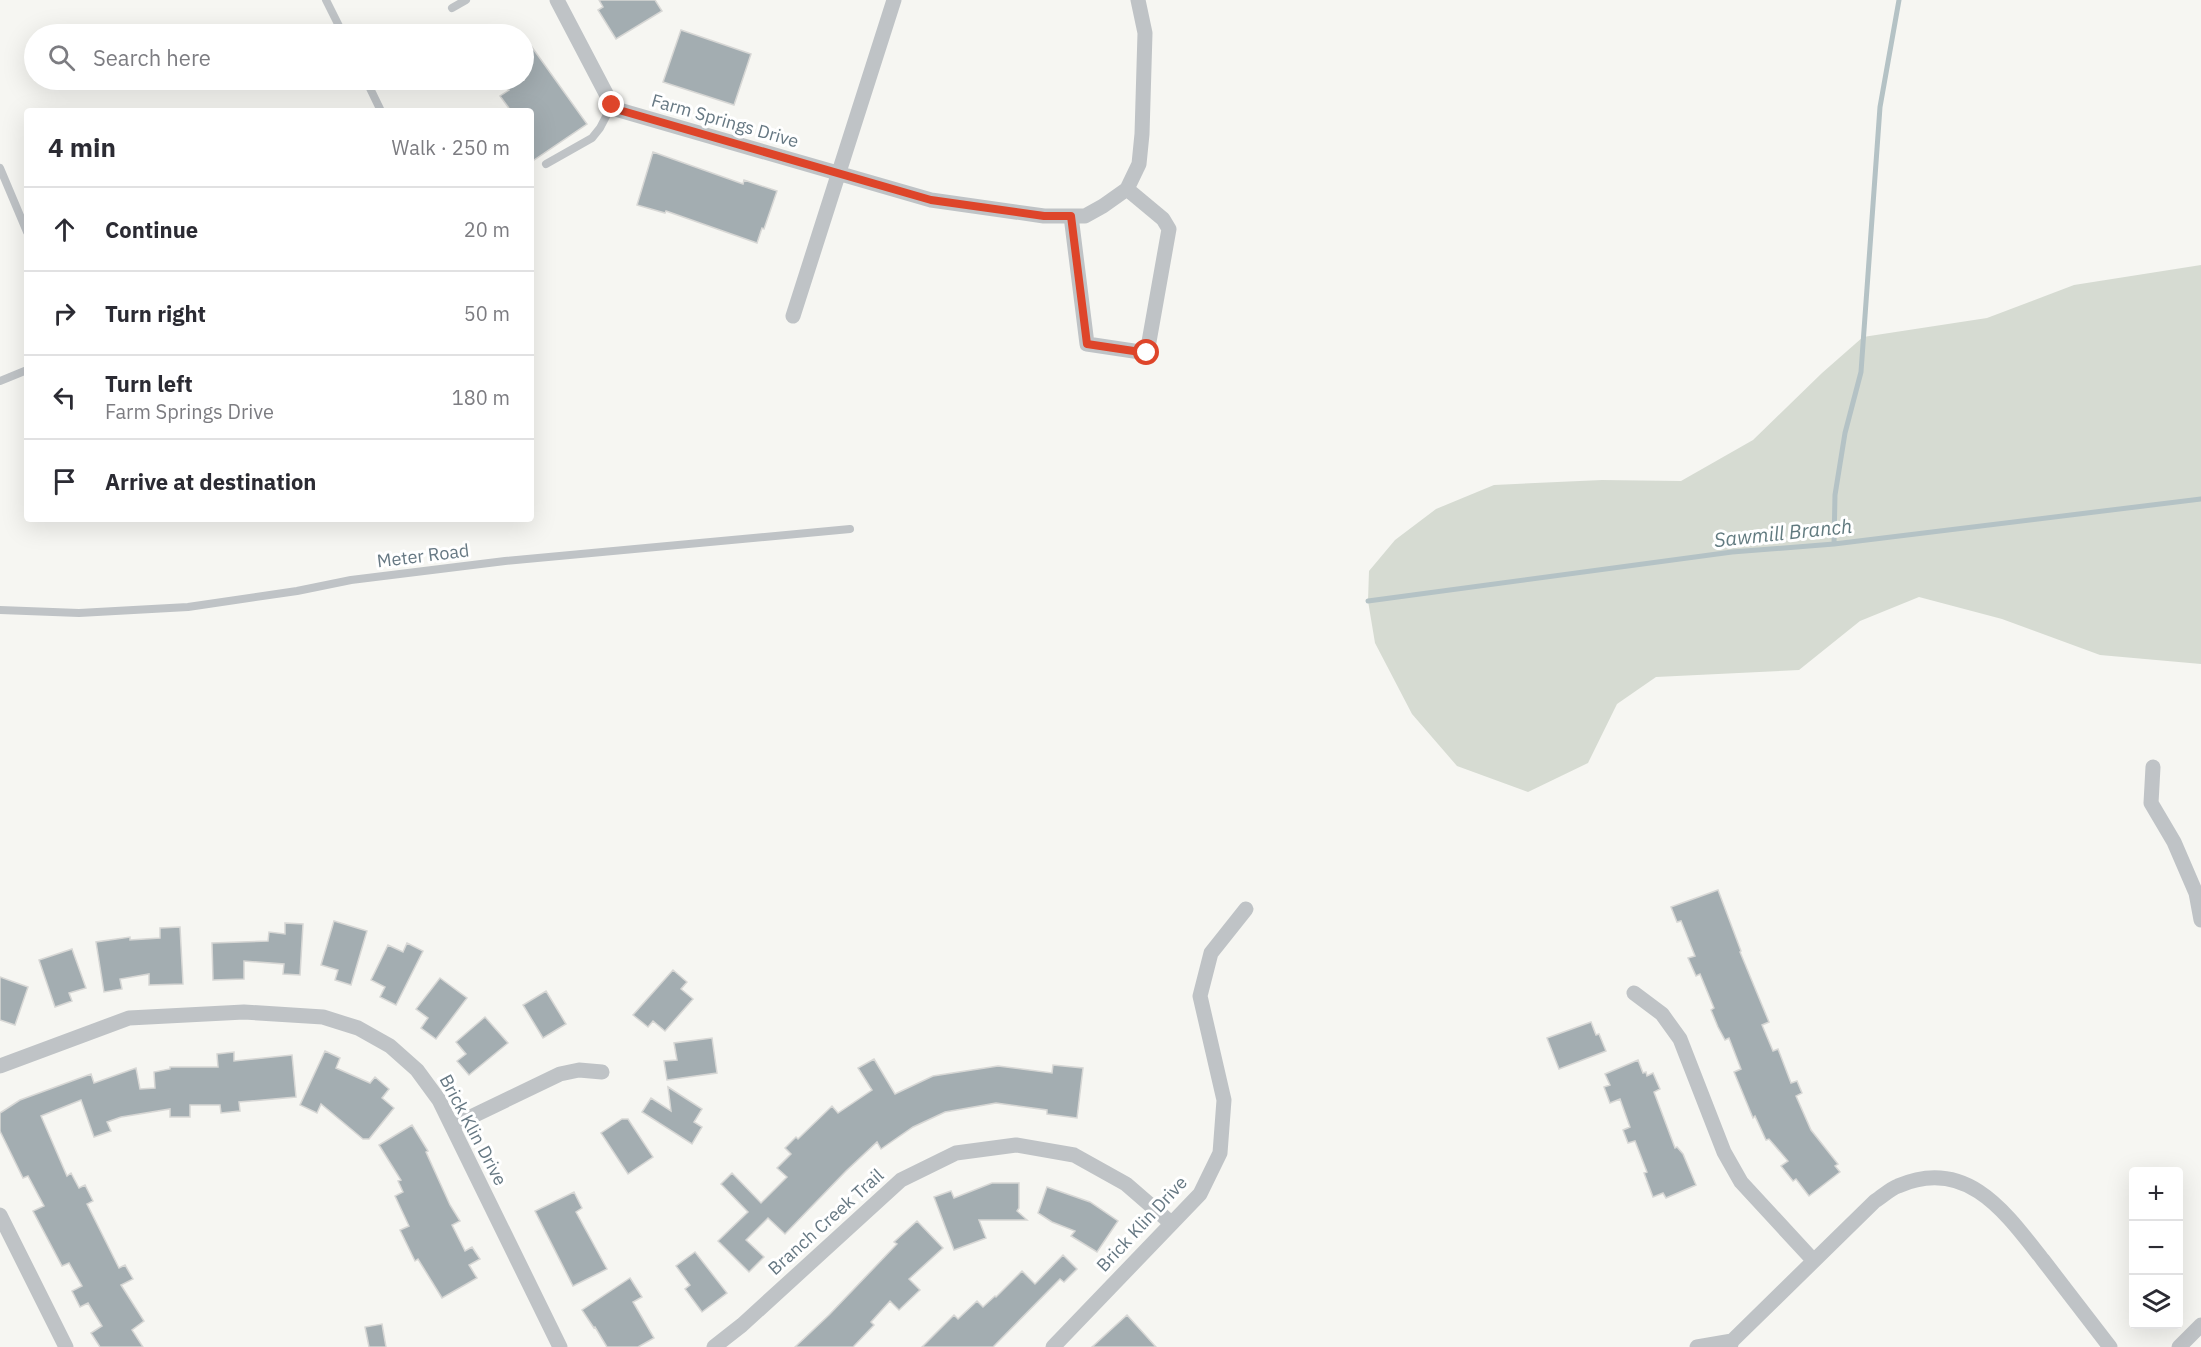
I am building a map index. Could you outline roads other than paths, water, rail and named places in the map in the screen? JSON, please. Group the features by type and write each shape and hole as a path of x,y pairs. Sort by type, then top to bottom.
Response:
{"street":[{"path":"557,0 612,105"},
{"path":"793,316 894,0"},
{"path":"1071,216 1087,344 1147,353 1169,229 1163,219 1127,189 1139,164 1142,134 1145,33 1138,0"},
{"name":"Farm Springs Drive","path":"612,105 619,110 931,200 1044,216 1084,216 1127,189"},
{"path":"2153,767 2151,803 2174,842 2196,893 2201,920"},
{"name":"Brick Klin Drive","path":"1053,1347 1200,1194 1220,1153 1224,1100 1200,996 1211,953 1246,909"},
{"path":"1635,993 1662,1014 1680,1039 1724,1152 1741,1182 1813,1260"},
{"name":"Brick Klin Drive","path":"0,1066 129,1018 244,1012 323,1017 358,1028 390,1046 417,1070 439,1100 560,1347"},
{"path":"452,1126 560,1074 579,1070 602,1072"},
{"name":"Branch Creek Trail","path":"714,1347 742,1325 901,1180 956,1153 1016,1145 1074,1155 1126,1184 1171,1223"},
{"path":"1697,1347 1731,1344 1813,1260 1875,1201 1898,1186 1925,1178 1948,1179 1968,1184 1990,1198 2011,1219 2110,1347"},
{"path":"0,1215 66,1347"},
{"path":"2179,1347 2201,1325"}],"lane":[{"path":"326,0 338,24"},
{"path":"452,8 466,0"},
{"path":"371,90 380,108"},
{"path":"546,164 592,138 612,105"},
{"path":"0,168 24,225"},
{"path":"0,381 24,371"},
{"name":"Meter Road","path":"0,610 79,613 188,607 286,593 351,580 505,561 850,529"}],"waterway":[{"path":"1834,544 1835,495 1845,433 1861,372 1880,107 1899,0"},
{"name":"Sawmill Branch","path":"1368,601 1732,552 1834,544 2201,499"}]}
